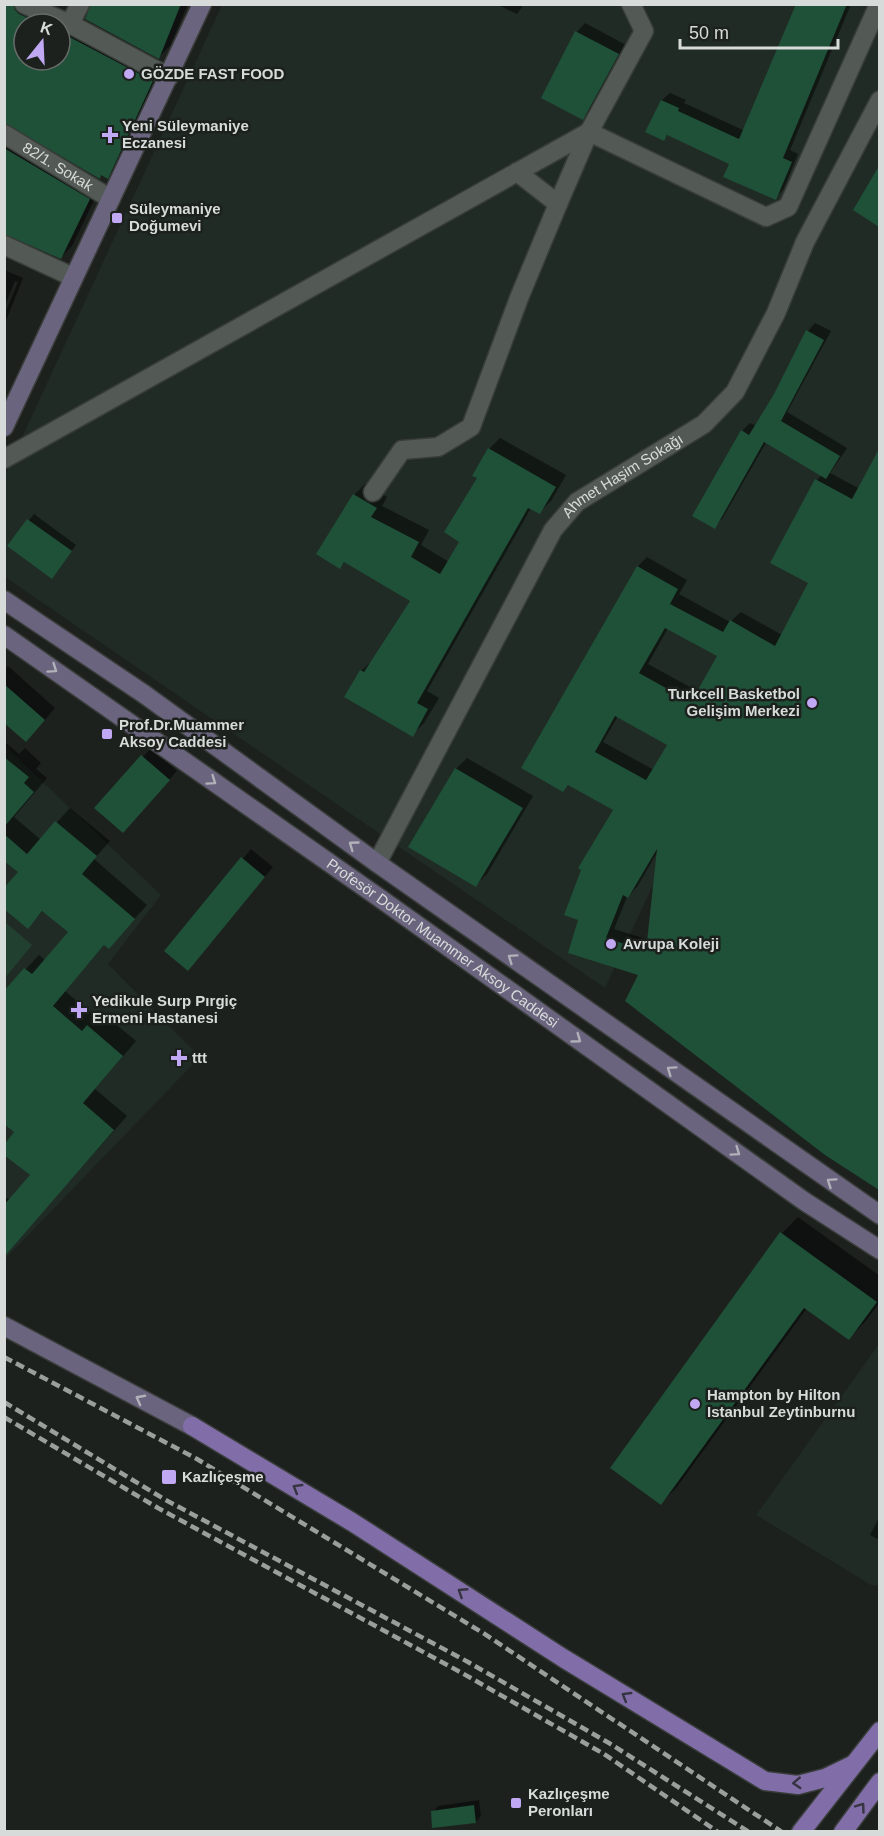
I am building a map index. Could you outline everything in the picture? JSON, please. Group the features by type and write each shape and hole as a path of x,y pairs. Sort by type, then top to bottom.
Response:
{"main road":[{"path":"4,427 202,4"},
{"name":"Profesör Doktor Muammer Aksoy Caddesi","path":"4,600 144,694 377,863 879,1215"},
{"name":"Profesör Doktor Muammer Aksoy Caddesi","path":"4,635 381,899 804,1201 879,1250"},
{"path":"4,1326 192,1426 352,1521 563,1658 765,1781 798,1785 825,1778 852,1766"},
{"path":"801,1832 879,1731"},
{"path":"843,1832 879,1782"}],"street":[{"path":"24,4 42,12"},
{"path":"72,20 80,4"},
{"path":"373,492 402,450 438,447 471,427 519,298 589,132 644,31 632,4"},
{"path":"589,132 766,218 788,207 879,4"},
{"path":"72,25 169,77"},
{"name":"Ahmet Haşim Sokağı","path":"377,863 553,530 577,502 704,424 735,393 776,313 805,242 879,100"},
{"path":"4,459 589,132"},
{"name":"82/1. Sokak","path":"4,134 111,199"},
{"path":"517,172 558,204"},
{"path":"4,245 73,277"}],"shaded area":[{"path":"222,5 879,5 879,458 669,851 605,988 5,577 5,474"},
{"name":"Yedikule Surp Pırgiç Ermeni Hastanesi","path":"4,745 161,895 108,964 200,1057 5,1259"},
{"path":"879,1344 879,1586 871,1585 756,1515"}],"green space":[{"path":"5,922 32,945 5,978"}],"building":[{"path":"4,4 13,4 17,12 12,12 12,72 72,72 72,38 153,81 108,179 101,175 100,179 4,123"},
{"path":"91,4 181,4 159,59 85,19"},
{"path":"796,4 847,4 783,158 792,162 776,200 723,177 729,164 667,135 664,141 645,132 661,100 679,108 678,111 739,139"},
{"path":"575,31 619,54 583,120 541,98"},
{"path":"4,148 90,199 61,259 4,234"},
{"path":"879,166 879,227 853,210"},
{"path":"806,330 824,340 781,421 840,456 826,479 764,442 715,529 692,516 741,430 749,435 774,394"},
{"path":"488,448 556,487 540,514 528,508 417,703 428,709 413,737 344,697 360,670 364,672 410,601 344,562 340,569 316,554 353,494 377,508 371,517 419,542 411,557 440,574 459,542 444,532 477,478 472,476"},
{"name":"Turkcell Basketbol Gelişim Merkezi","path":"879,449 879,1190 825,1155 625,1001 638,975 568,953 578,920 564,915 581,870 578,868 613,810 568,785 563,792 521,768 637,566 678,589 670,604 723,632 730,620 775,646 808,583 770,563 815,479 852,499","holes":["665,628 717,656 691,702 639,673","615,716 667,745 646,780 595,752","657,849 646,951 606,938 623,895 628,898"]},
{"path":"27,519 72,551 52,579 7,546"},
{"path":"4,684 45,720 26,742 4,723"},
{"path":"141,755 170,780 123,833 94,808"},
{"path":"4,757 29,777 24,783 34,792 4,827"},
{"path":"455,768 523,808 476,887 408,847"},
{"path":"55,821 97,856 82,874 135,919 109,949 104,945 53,1006 82,1031 87,1025 123,1056 83,1103 114,1130 4,1257 4,1205 30,1175 4,1155 4,1145 14,1132 4,1124 4,991 24,968 32,974 68,932 42,911 28,929 4,909 4,888 18,872 4,861 4,834 27,854"},
{"path":"241,857 265,877 188,971 164,951"},
{"name":"Hampton by Hilton Istanbul Zeytinburnu","path":"780,1232 877,1302 849,1340 804,1308 661,1505 610,1468"},
{"path":"474,1805 476,1823 432,1828 431,1811"}],"railway":[{"path":"4,1357 197,1459 483,1633 782,1832"},
{"path":"4,1402 164,1499 468,1662 609,1743 749,1832"},
{"path":"4,1417 158,1508 462,1673 604,1754 718,1832"}],"place":[{"name":"GÖZDE FAST FOOD","path":"129,74"},
{"name":"Yeni Süleymaniye Eczanesi","path":"110,135"},
{"name":"Süleymaniye Doğumevi","path":"117,218"},
{"name":"Turkcell Basketbol Gelişim Merkezi","path":"812,703"},
{"name":"Prof.Dr.Muammer Aksoy Caddesi","path":"107,734"},
{"name":"Avrupa Koleji","path":"611,944"},
{"name":"Yedikule Surp Pırgiç Ermeni Hastanesi","path":"79,1010"},
{"name":"ttt","path":"179,1058"},
{"name":"Hampton by Hilton Istanbul Zeytinburnu","path":"695,1404"},
{"name":"Kazlıçeşme","path":"169,1477"},
{"name":"Kazlıçeşme Peronları","path":"516,1803"}]}
